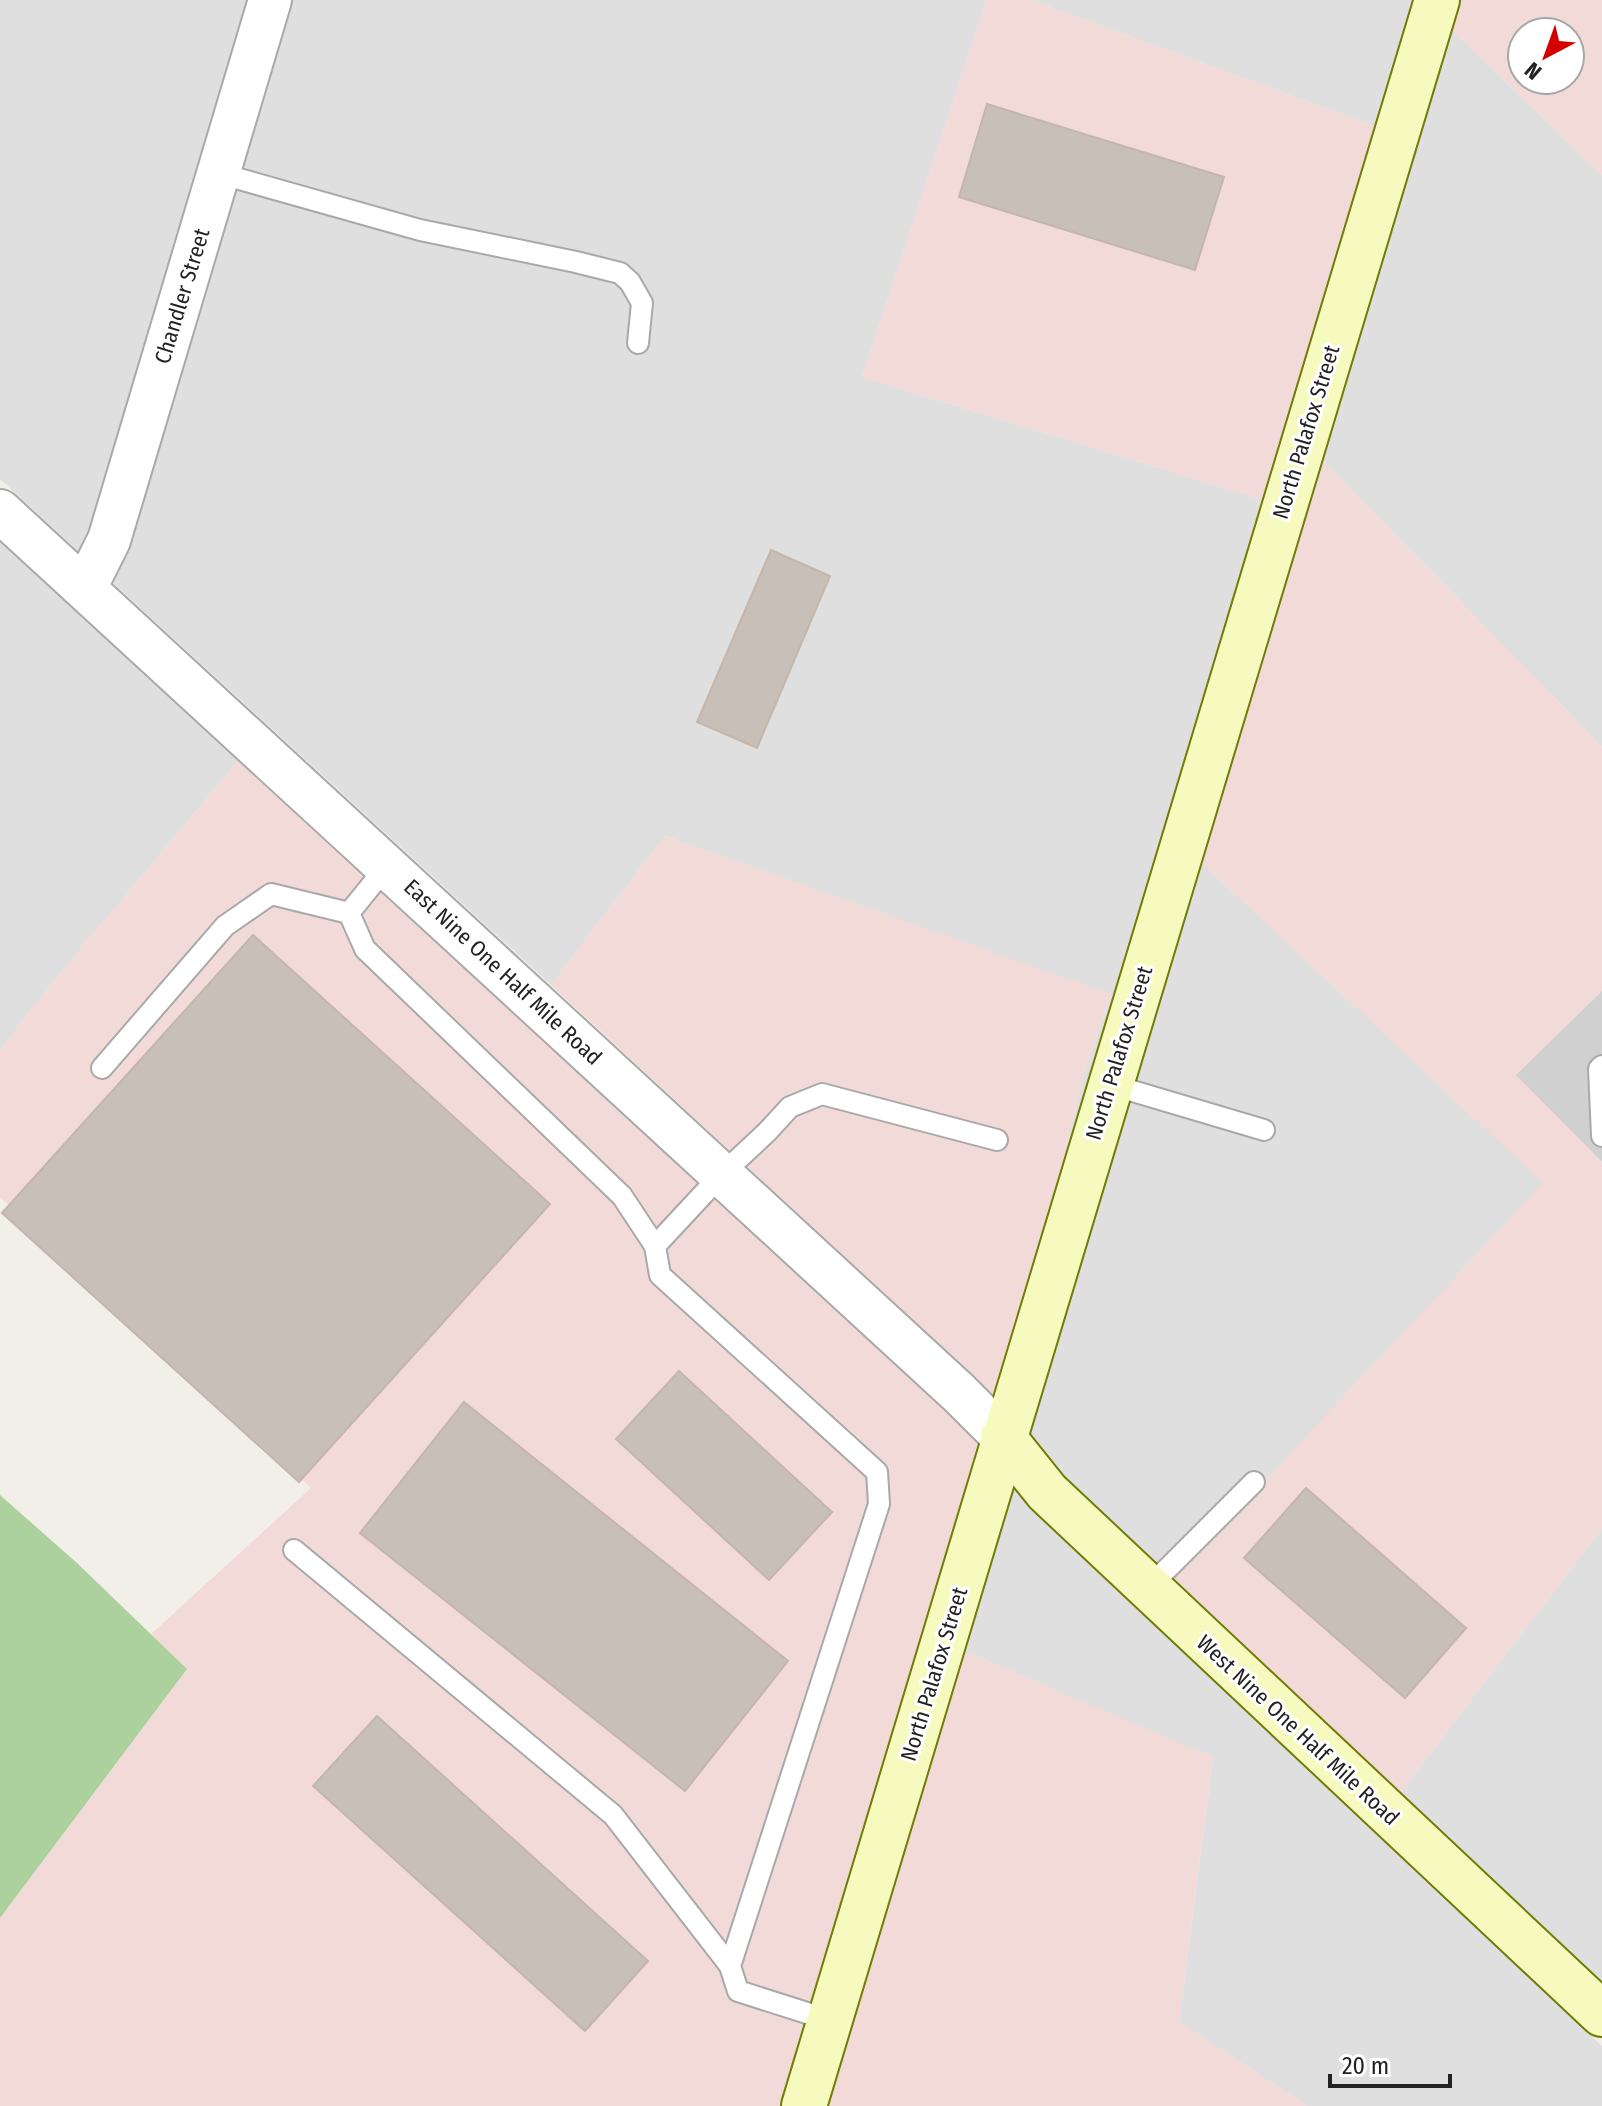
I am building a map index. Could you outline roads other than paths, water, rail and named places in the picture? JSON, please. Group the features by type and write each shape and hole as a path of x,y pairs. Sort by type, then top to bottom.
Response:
{"main road":[{"name":"North Palafox Street","path":"804,2106 1437,0"},
{"name":"West Nine One Half Mile Road","path":"1003,1437 1047,1492 1602,2014"}],"street":[{"name":"Chandler Street","path":"82,586 92,574 109,540 270,0"},
{"name":"East Nine One Half Mile Road","path":"0,511 722,1174 1003,1437"}],"lane":[{"path":"218,173 420,230 620,273 630,282 642,303 638,343"},
{"path":"349,913 387,866"},
{"path":"102,1068 225,926 271,894 349,913"},
{"path":"349,913 365,949 622,1196 655,1246 660,1275 877,1472 879,1504 730,1966"},
{"path":"1602,1066 1599,1069 1602,1136"},
{"path":"1109,1084 1264,1130"},
{"path":"655,1246 790,1107 822,1094 997,1140"},
{"path":"1148,1588 1254,1482"},
{"path":"294,1550 613,1815 730,1966 738,1991 829,2020"}]}
